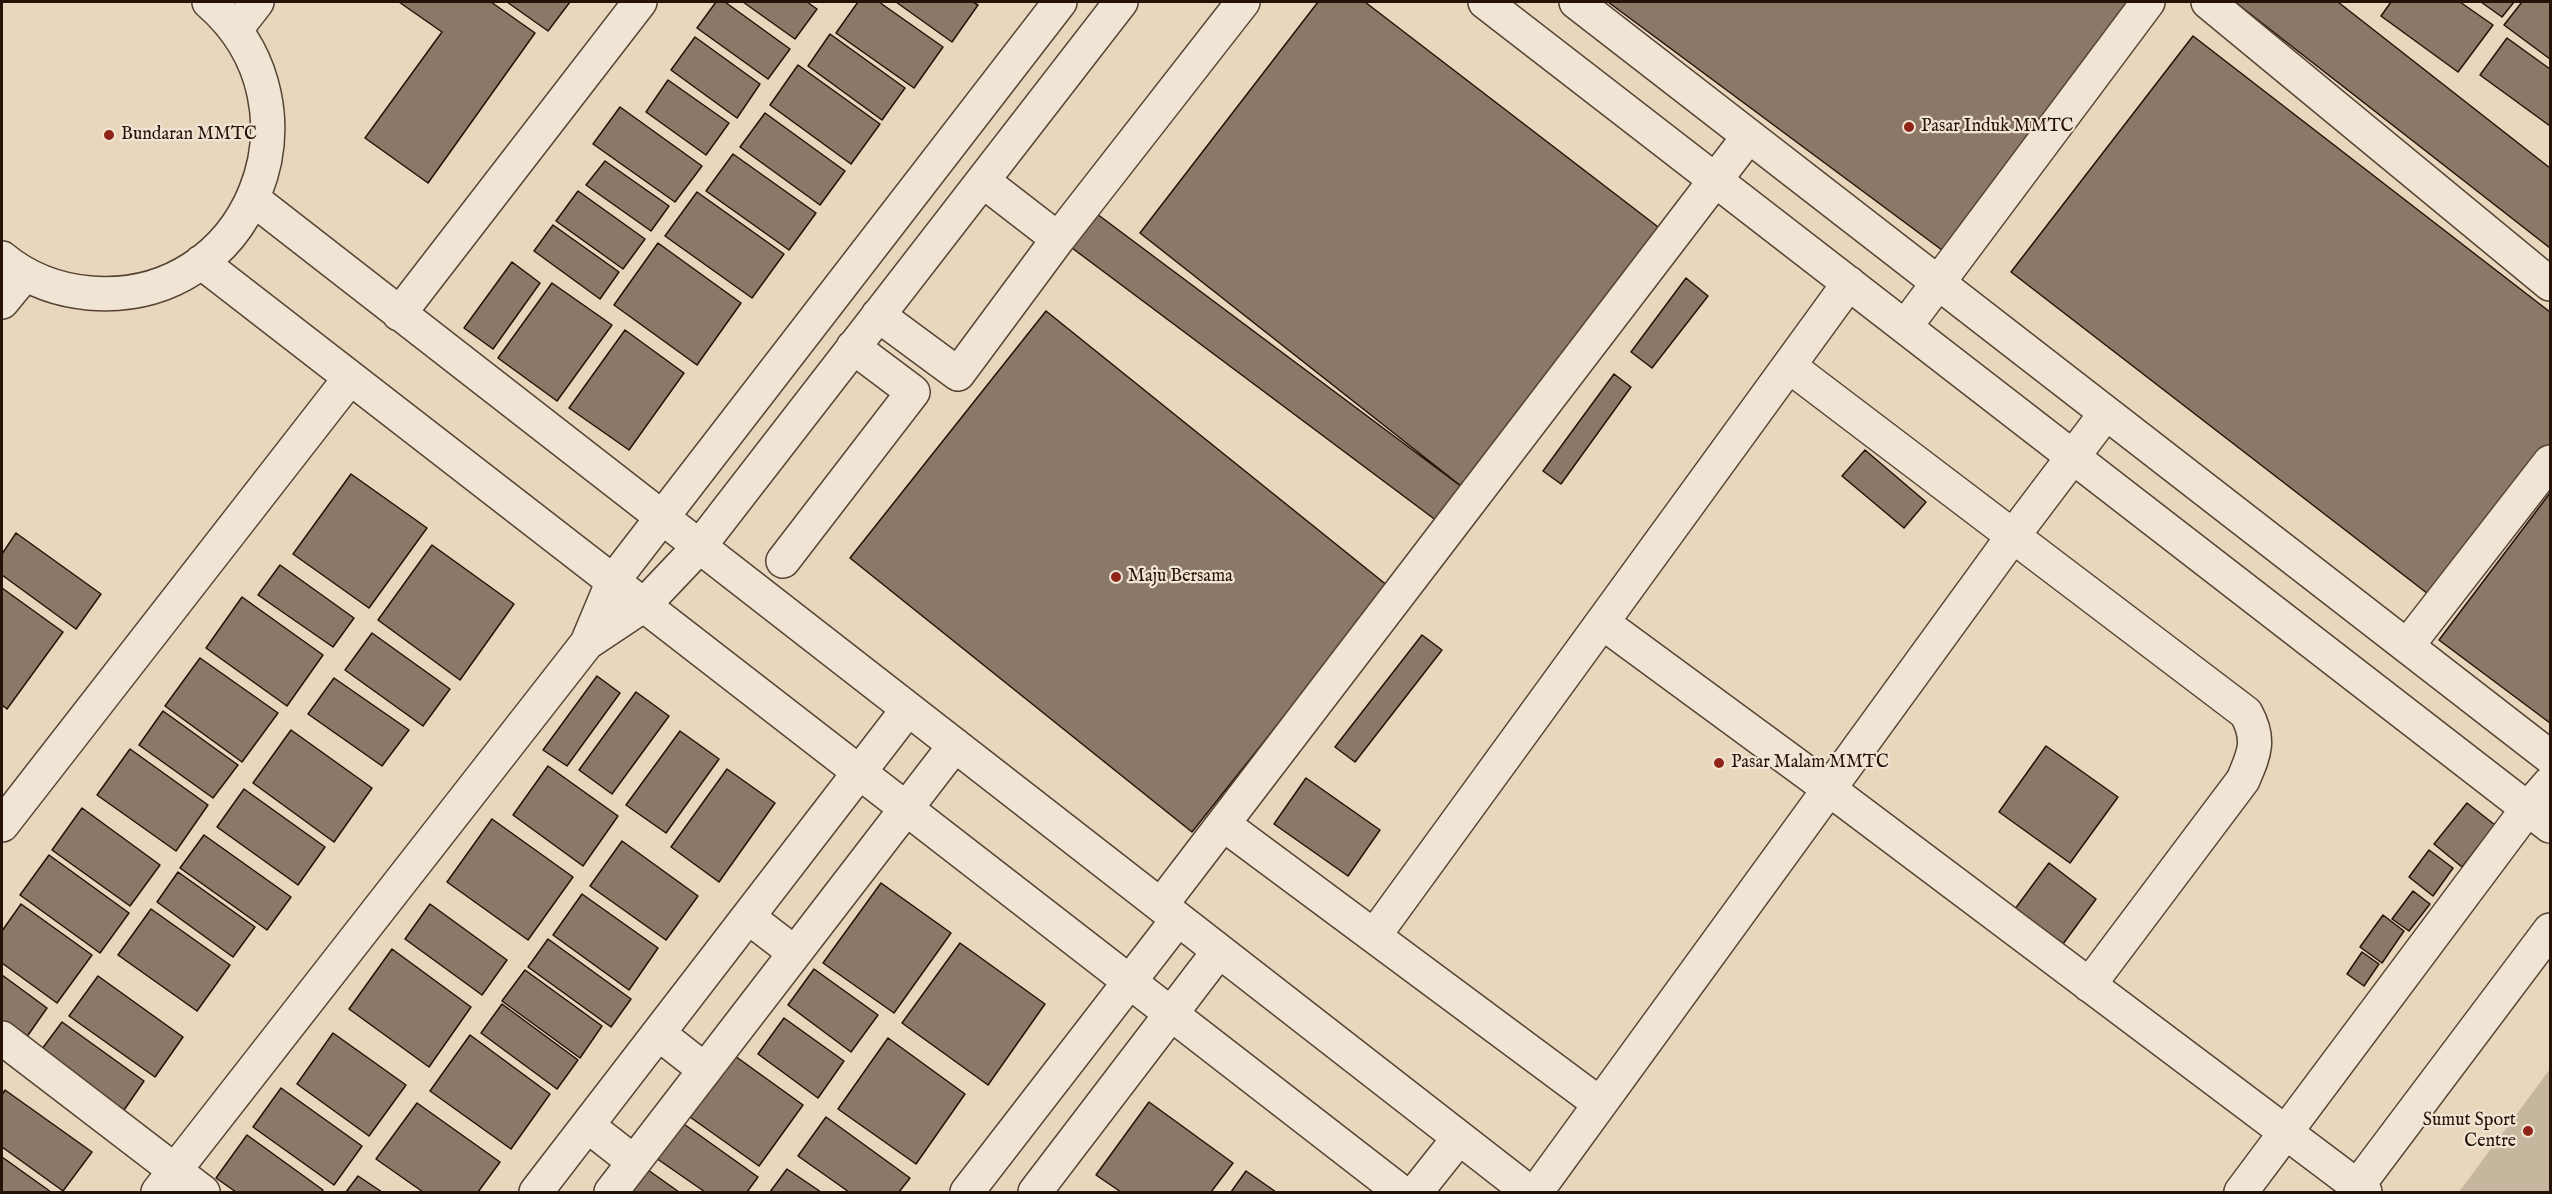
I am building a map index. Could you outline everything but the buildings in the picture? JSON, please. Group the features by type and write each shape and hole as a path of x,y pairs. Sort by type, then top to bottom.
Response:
{"street":[{"path":"2,302 13,266 70,290 119,293 158,285 201,262 234,230 253,199 265,164 269,126 268,108 259,71 236,28 209,2"},
{"path":"236,28 257,2"},
{"path":"399,314 640,2"},
{"path":"167,1182 587,643 613,581 1060,2"},
{"path":"587,643 644,605 699,547 1121,2"},
{"path":"878,315 958,374 1058,239 1243,2"},
{"path":"1485,2 2539,817"},
{"path":"1576,2 2550,757"},
{"path":"1905,327 2148,2"},
{"path":"2208,2 2550,284"},
{"path":"967,1192 1129,982 1223,824 1749,136"},
{"path":"983,181 1058,239"},
{"path":"253,199 1529,1192"},
{"path":"201,262 1401,1192"},
{"path":"1374,936 1849,283"},
{"path":"783,561 913,392 853,347"},
{"path":"1789,366 2246,713 2254,728 2255,751 2243,780 2089,985"},
{"path":"2,825 350,378"},
{"path":"1536,1192 2013,536 2106,413"},
{"path":"2407,646 2550,462"},
{"path":"1602,623 1829,789 2286,1133 2358,1191 2550,930"},
{"path":"536,1192 908,709"},
{"path":"611,1192 955,745"},
{"path":"2241,1192 2539,817 2550,783"},
{"path":"1223,824 1600,1104"},
{"path":"748,917 795,953"},
{"path":"1035,1192 1220,951"},
{"path":"659,1034 705,1070"},
{"path":"2,1038 167,1182 203,1192"},
{"path":"588,1126 634,1162"},
{"path":"1416,1192 1459,1138"}],"shaded area":[{"name":"Sumut Sport Centre","path":"2550,1069 2550,1192 2459,1192"}],"place":[{"name":"Pasar Induk MMTC","path":"1909,127"},
{"name":"Bundaran MMTC","path":"109,135"},
{"name":"Maju Bersama","path":"1116,577"},
{"name":"Pasar Malam MMTC","path":"1719,763"},
{"name":"Sumut Sport Centre","path":"2528,1131"}]}
